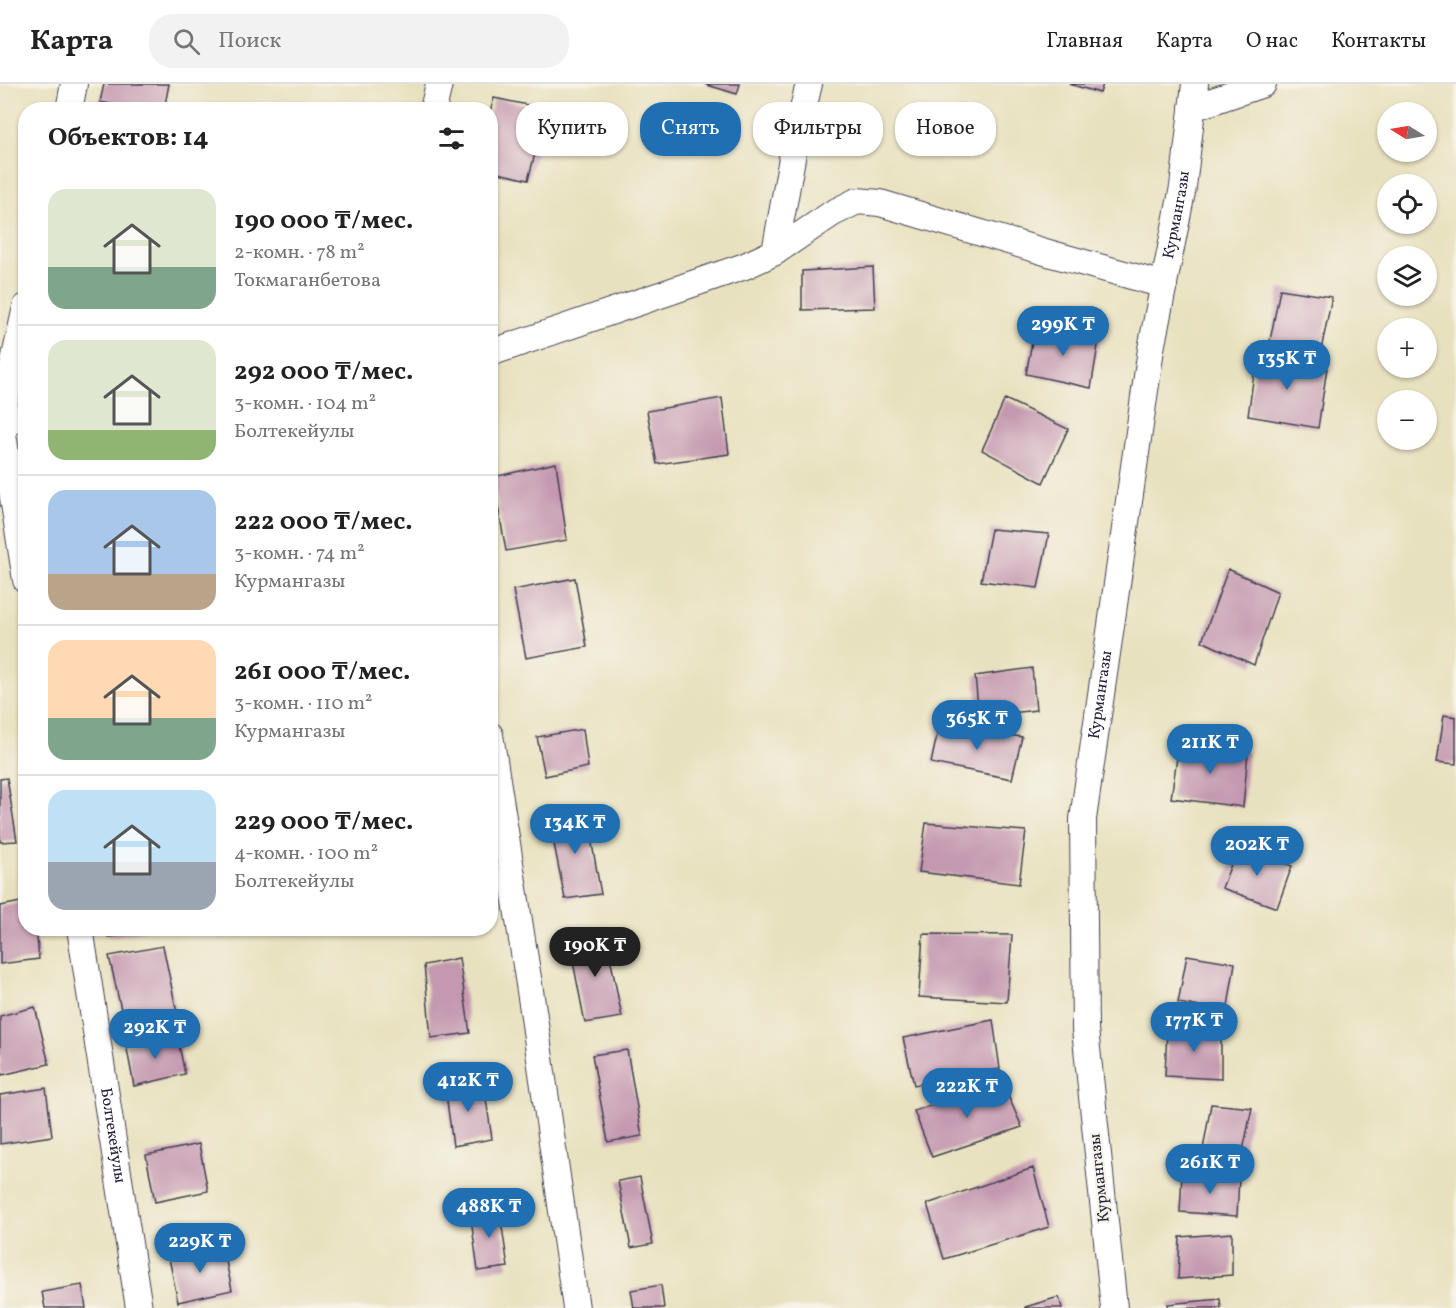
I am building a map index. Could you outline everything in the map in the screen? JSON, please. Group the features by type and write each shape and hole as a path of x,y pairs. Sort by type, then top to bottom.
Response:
{"street":[{"path":"71,102 74,84"},
{"path":"435,102 439,84"},
{"path":"775,252 794,147 809,84"},
{"path":"1194,96 1263,84"},
{"name":"Курмангазы","path":"1114,1308 1085,1029 1083,819 1150,350 1182,187 1194,96"},
{"path":"498,350 745,266 775,252 833,213 857,201 880,203 1164,285"},
{"path":"18,342 0,421 18,531"},
{"path":"0,421 18,420"},
{"path":"498,786 576,1308"},
{"name":"Болтекейулы","path":"81,936 139,1308"}],"building":[{"path":"104,84 169,84 166,102 100,102"},
{"path":"704,84 740,84 737,94"},
{"path":"1069,84 1103,84 1100,93"},
{"path":"494,98 516,103 516,156 534,156 528,180 498,173 498,102 493,102"},
{"path":"873,267 875,308 802,310 802,271"},
{"path":"1280,289 1332,297 1320,355 1269,346"},
{"path":"1035,326 1099,339 1091,388 1026,374"},
{"path":"1257,353 1327,368 1318,428 1248,416"},
{"path":"722,398 729,454 657,464 647,411"},
{"path":"1005,399 1068,429 1043,483 982,450"},
{"path":"556,463 567,540 506,551 498,505 498,476"},
{"path":"991,529 1049,534 1038,588 981,581"},
{"path":"1228,569 1278,592 1254,665 1202,641"},
{"path":"575,578 587,647 526,658 513,590"},
{"path":"1032,668 1036,710 979,717 975,676"},
{"path":"1444,715 1456,717 1456,764 1437,762"},
{"path":"939,726 1022,737 1012,779 931,763"},
{"path":"583,729 588,767 545,776 537,737"},
{"path":"1179,744 1248,752 1243,807 1171,798"},
{"path":"7,778 17,841 0,842 0,779"},
{"path":"586,810 601,894 565,899 549,819"},
{"path":"926,823 1026,831 1019,884 919,872"},
{"path":"1238,846 1292,866 1277,908 1222,888"},
{"path":"18,903 18,936 37,936 39,959 0,964 0,906"},
{"path":"605,932 622,1017 585,1023 569,941"},
{"path":"923,934 1012,935 1007,1002 919,997"},
{"path":"163,946 177,1013 124,1023 109,956"},
{"path":"1187,955 1235,963 1227,1012 1178,1003"},
{"path":"459,958 470,1033 431,1038 424,965"},
{"path":"35,1007 49,1064 2,1075 0,1016"},
{"path":"993,1020 1000,1069 914,1085 903,1038"},
{"path":"1167,1028 1221,1030 1221,1079 1165,1076"},
{"path":"177,1035 185,1074 134,1086 126,1044"},
{"path":"627,1050 642,1136 608,1142 592,1055"},
{"path":"483,1079 492,1139 453,1146 445,1086"},
{"path":"1002,1082 1022,1127 932,1157 914,1111"},
{"path":"46,1088 52,1136 0,1144 0,1095"},
{"path":"1211,1104 1252,1108 1241,1160 1202,1155"},
{"path":"199,1144 208,1191 155,1202 146,1155"},
{"path":"1033,1168 1049,1227 944,1259 927,1204"},
{"path":"1182,1174 1239,1177 1237,1216 1180,1212"},
{"path":"640,1177 653,1244 631,1248 618,1181"},
{"path":"499,1207 508,1267 478,1271 470,1211"},
{"path":"1232,1233 1232,1275 1178,1279 1180,1237"},
{"path":"223,1247 232,1290 178,1302 169,1258"},
{"path":"82,1285 86,1308 45,1308 42,1292"},
{"path":"661,1285 664,1308 634,1308 631,1290"},
{"path":"1059,1297 1062,1308 1025,1308 1025,1307"},
{"path":"1220,1299 1221,1308 1168,1308 1168,1304"}]}
